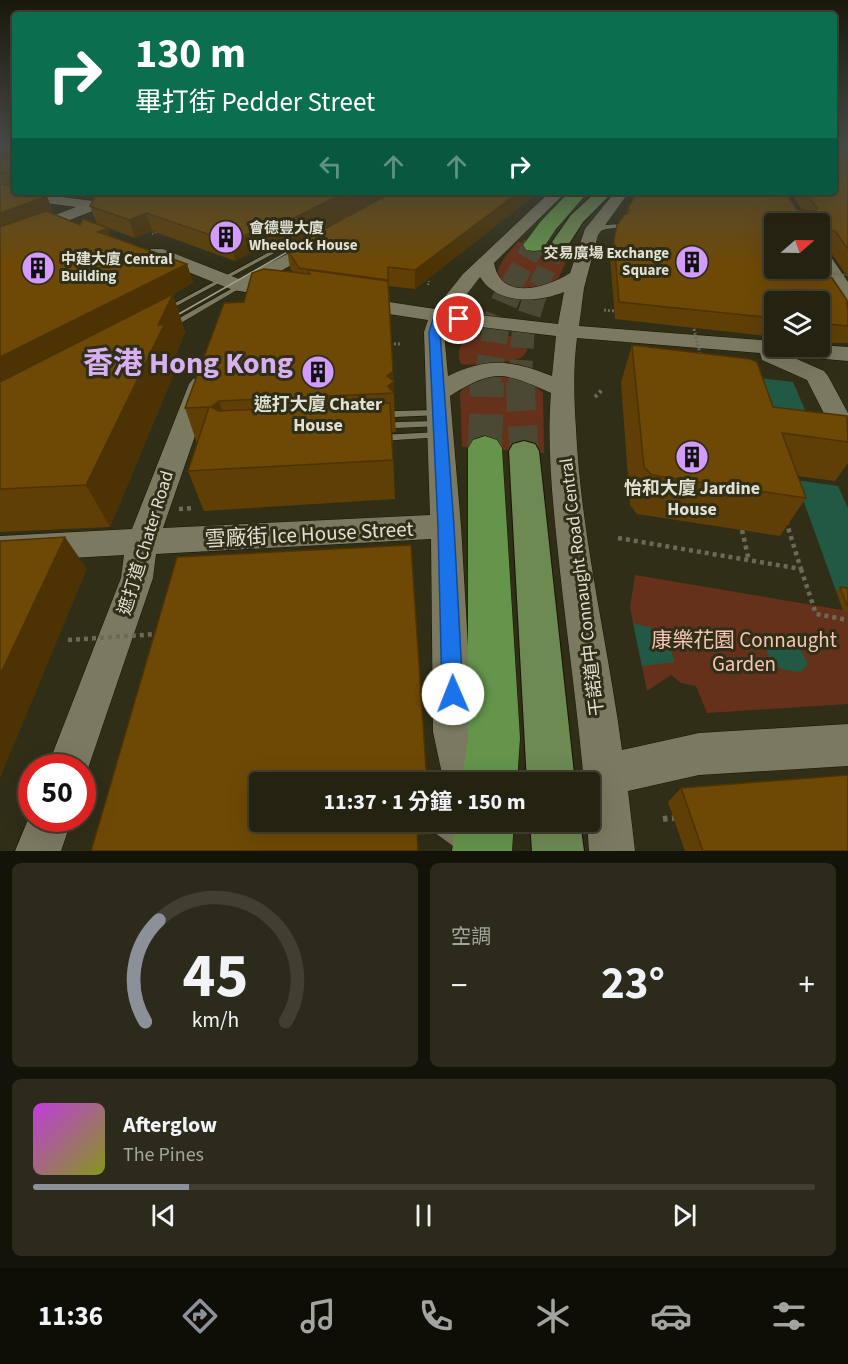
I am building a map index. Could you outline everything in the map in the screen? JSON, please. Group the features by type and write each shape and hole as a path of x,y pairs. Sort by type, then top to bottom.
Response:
{"highway":[{"path":"534,245 548,225 576,195"},
{"path":"490,772 494,738 505,450"},
{"path":"481,851 484,832"}],"main road":[{"path":"14,195 94,206"},
{"path":"0,242 122,195"},
{"path":"462,772 453,732 446,526 434,332 439,316 453,296 519,226 555,195"},
{"path":"556,249 577,219 602,195"},
{"name":"干諾道中 Connaught Road Central","path":"612,851 598,717 569,509 561,389 577,276 591,233 620,195"},
{"path":"62,219 84,227"},
{"path":"231,283 334,234"},
{"path":"137,246 231,283 302,295"},
{"path":"485,262 492,282 511,291 524,293 549,291 577,276"},
{"path":"830,270 840,286"},
{"path":"228,313 231,283"},
{"path":"334,300 439,316 568,331 848,354"},
{"path":"437,357 451,334 468,324 479,321"},
{"path":"503,324 540,338 565,360"},
{"path":"747,347 784,360 816,376 848,437"},
{"path":"816,376 828,368 848,367"},
{"path":"440,416 468,374 494,368 513,369 561,389"},
{"name":"遮打道 Chater Road","path":"73,754 137,578 157,542 208,369"},
{"path":"505,450 549,772"},
{"name":"雪廠街 Ice House Street","path":"0,549 446,526"},
{"path":"604,775 699,754 848,745"},
{"path":"38,851 45,832"},
{"path":"476,832 481,851"},
{"path":"556,832 558,851"}],"lane":[{"path":"591,233 605,227 622,226"},
{"path":"164,329 300,238"},
{"path":"162,312 231,283"},
{"path":"395,414 440,416"},
{"path":"396,425 440,416"},
{"path":"366,438 440,416"},
{"path":"447,832 473,851"}],"path":[{"path":"152,234 162,230"},
{"path":"604,310 614,311"},
{"path":"693,321 703,365"},
{"path":"390,344 402,344"},
{"path":"175,371 208,369"},
{"path":"595,397 603,389"},
{"path":"784,513 816,614 848,620"},
{"path":"742,530 749,561"},
{"path":"618,538 801,569"},
{"path":"68,640 167,633"},
{"path":"663,819 674,819"}],"green space":[{"path":"518,242 570,252 556,281 543,287 524,288 515,287 501,280 498,270 505,257"},
{"path":"493,333 517,339 525,345 527,350 525,355 519,359 506,361 461,364 459,350 466,341 479,335"},
{"path":"504,374 531,382 543,393 544,453 462,447 460,393 473,380"},
{"name":"康樂花園 Connaught Garden","path":"635,575 848,611 848,704 707,713 696,686 681,683 671,675 647,691 630,607"}],"shaded area":[{"path":"759,378 793,382 822,449 782,444"},
{"path":"796,480 838,486 848,508 848,594 836,591"},
{"path":"633,623 668,632 674,662 642,666"},
{"path":"771,636 791,641 799,647 808,665 800,672 775,665 764,641"}],"building":[{"path":"0,186 12,186 12,195 45,195 45,197 0,213"},
{"name":"交易廣場 Exchange Square","path":"837,186 848,186 848,249 835,231 830,230 830,213 764,213 764,279 832,278 847,300 848,326 830,324 830,291 764,291 764,317 619,302 614,240 617,225 624,215 629,213 628,208 635,195 787,195 797,210 816,211 817,208 807,195 837,195"},
{"path":"96,195 340,195 274,228 271,223 231,242 146,213 129,220 90,206"},
{"path":"355,195 357,195 278,235"},
{"path":"387,195 515,195 415,270 388,267 388,280 299,268 287,249"},
{"path":"46,211 80,225 83,219 108,228 98,232 187,264 0,357 0,227"},
{"path":"264,269 310,274 308,270 388,281 393,371 387,376 394,381 388,386 394,393 219,401 211,407 219,411 390,403 393,460 188,471 209,407 185,408 224,303 244,302 252,273"},
{"path":"173,294 158,325 164,325 86,485 0,489 0,382"},
{"path":"632,345 750,359 757,362 773,407 847,416 848,442 782,433 806,498 652,475 644,467"},
{"path":"65,537 0,675 0,541"},
{"path":"411,545 426,772 249,772 249,832 417,832 418,851 91,851 177,557"},
{"path":"840,587 848,588 848,606 847,606"},
{"path":"848,775 848,851 703,851 681,788"}],"tunnel":[{"path":"512,285 534,245"},
{"path":"538,286 556,249"},
{"path":"520,383 523,333 539,284"},
{"path":"487,383 497,320 512,285"},
{"path":"485,448 487,382"},
{"path":"520,383 524,451"}],"tram line":[{"path":"165,322 303,243"}],"place":[{"name":"會德豐大廈 Wheelock House","path":"226,237"},
{"name":"交易廣場 Exchange Square","path":"692,262"},
{"name":"中建大廈 Central Building","path":"38,268"},
{"name":"遮打大廈 Chater House","path":"318,372"},
{"name":"怡和大廈 Jardine House","path":"692,457"}],"district":[{"name":"香港 Hong Kong","path":"188,363"}],"route":[{"path":"453,694 446,526 434,332 439,316 459,319"}]}
